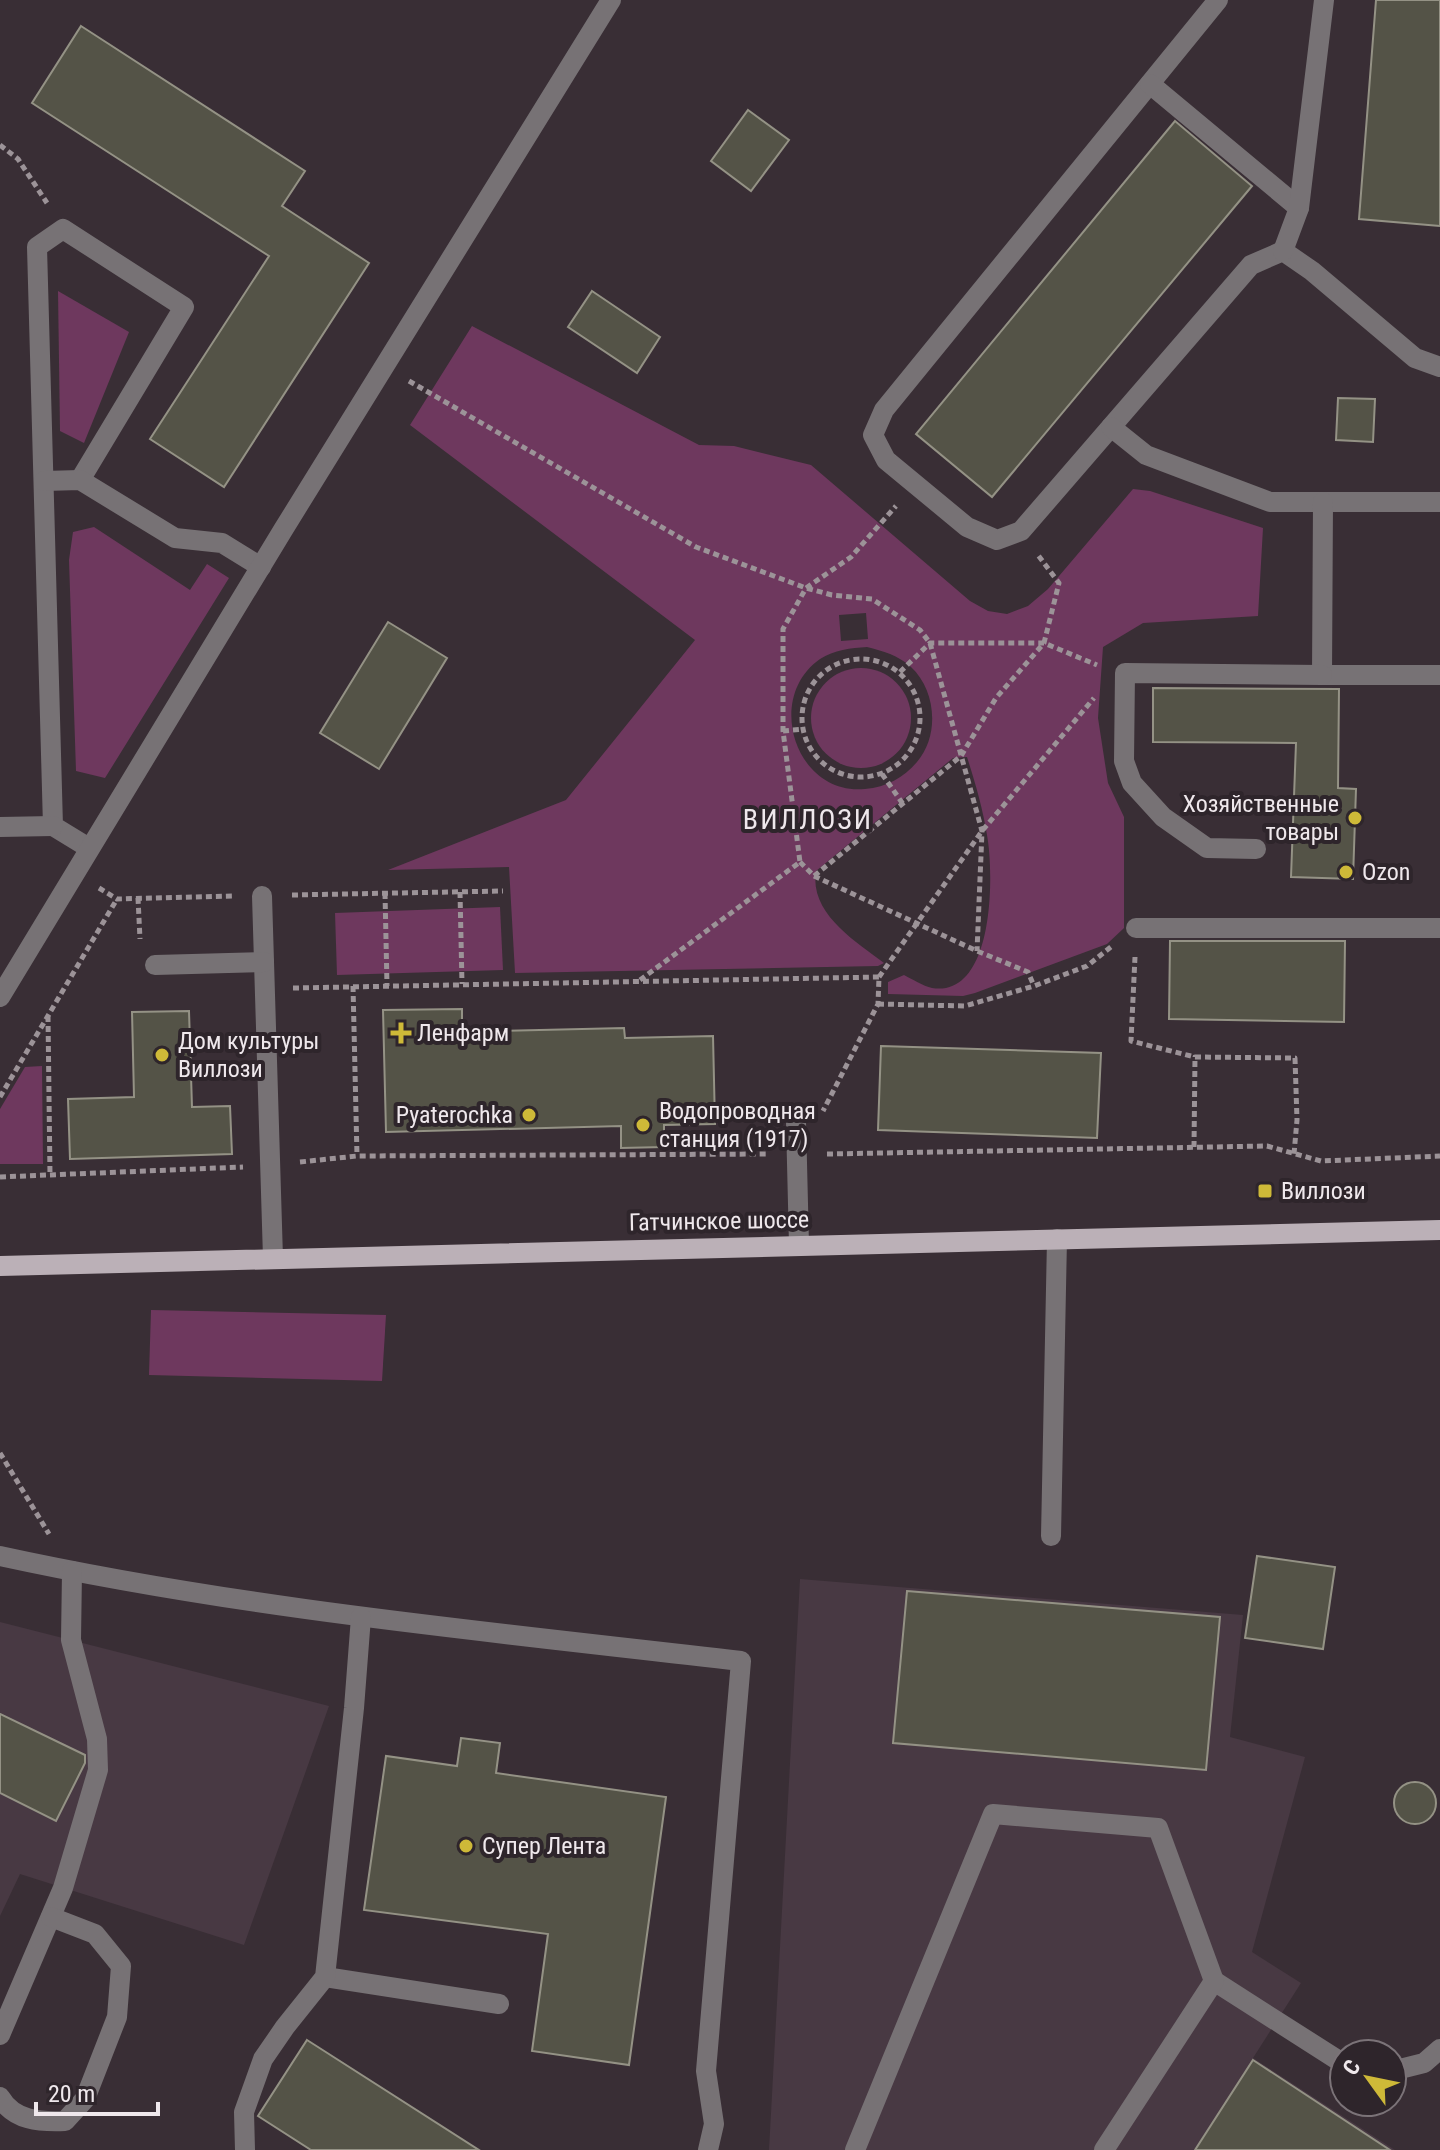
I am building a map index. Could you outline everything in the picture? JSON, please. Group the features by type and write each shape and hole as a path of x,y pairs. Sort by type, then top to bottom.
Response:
{"main road":[{"name":"Гатчинское шоссе","path":"0,1266 1440,1230"}],"street":[{"path":"0,997 611,0"},
{"path":"1218,0 884,410 873,435 886,460 967,527 997,540 1021,531 1251,265 1283,251 1299,208 1324,0"},
{"path":"1150,84 1299,208"},
{"path":"53,826 37,247 63,229 184,307 80,480"},
{"path":"1283,251 1312,271 1415,358 1440,367"},
{"path":"1111,427 1146,455 1270,502 1440,502"},
{"path":"44,481 80,480 175,538 222,543 261,567"},
{"path":"1322,675 1323,502"},
{"path":"1256,849 1207,848 1163,817 1132,783 1124,761 1120,673 1440,675"},
{"path":"0,827 53,826 89,848"},
{"path":"262,896 273,1258"},
{"path":"1136,928 1440,928"},
{"path":"155,965 264,962"},
{"path":"796,1122 799,1245"},
{"path":"1051,1536 1057,1239"},
{"path":"0,1556 72,1571 361,1617 741,1661 706,2071 714,2124 708,2150"},
{"path":"0,2035 63,1888 98,1770 97,1739 71,1640 72,1571"},
{"path":"245,2150 244,2112 263,2059 325,1977 361,1617"},
{"path":"855,2150 993,1814 1158,1828 1214,1981 1328,2054"},
{"path":"0,2097 7,2108 36,2122 65,2121 85,2099 117,2017 121,1966 95,1934 51,1917"},
{"path":"325,1977 499,2004"},
{"path":"1104,2150 1214,1981"},
{"path":"1408,2067 1424,2063 1440,2049"}],"path":[{"path":"0,145 18,159 63,229"},
{"path":"384,367 696,547 806,588 832,595 872,599 920,630 930,643 982,831 977,951"},
{"path":"915,484 851,557 806,588 783,629 783,731 800,862 814,876 1028,972 1034,986"},
{"path":"814,876 961,756 996,698 1044,643 1059,583 1021,531"},
{"path":"817,1121 878,1004 879,977 982,831 1120,673 1044,643 930,643 900,672"},
{"path":"861,658 881,662 900,672 913,688 920,707 921,728 907,756 900,764 882,774 862,778 841,774 823,764 810,748 803,729 803,708 810,689 823,673 841,662 861,658"},
{"path":"783,731 803,729"},
{"path":"882,774 903,804"},
{"path":"639,981 800,862"},
{"path":"460,892 462,984"},
{"path":"385,893 387,986"},
{"path":"138,898 140,940"},
{"path":"0,1097 117,899"},
{"path":"878,1004 965,1006 1034,986 1087,966 1136,928"},
{"path":"1136,928 1131,1041 1195,1057 1295,1058 1297,1120 1294,1154"},
{"path":"265,989 879,977"},
{"path":"353,986 357,1156"},
{"path":"48,1015 50,1175"},
{"path":"1194,1147 1195,1057"},
{"path":"0,1177 271,1166 357,1156 797,1154 1267,1146 1321,1161 1440,1156"},
{"path":"243,1151 243,1167"},
{"path":"0,1453 72,1571"}],"shaded area":[{"path":"58,291 129,332 84,443 60,431"},
{"path":"472,326 699,445 734,446 811,465 970,601 988,611 1007,614 1028,606 1048,589 1133,489 1150,491 1263,528 1258,616 1143,623 1103,647 1098,718 1108,783 1124,817 1124,928 1107,944 975,993 963,996 888,994 888,982 904,975 932,988 953,986 968,974 979,954 986,930 990,876 985,825 967,757 953,758 816,871 816,886 827,913 848,935 884,963 878,966 515,973 509,867 388,870 566,800 695,640 410,425","holes":["866,613 868,639 841,641 839,615","867,647 901,659 911,667 926,688 932,726 924,751 906,773 873,788 841,787 821,777 806,761 796,741 791,719 794,697 803,676 820,659 837,652"]},
{"path":"94,527 190,590 207,564 229,578 105,778 76,771 69,560 73,532"},
{"path":"861,668 889,676 903,690 911,718 903,746 889,760 861,768 833,760 819,746 811,718 819,690 833,676"},
{"path":"500,907 503,970 337,975 335,913"},
{"path":"42,1066 43,1164 0,1164 0,1109 25,1067"},
{"path":"151,1310 386,1315 382,1381 149,1375"},
{"path":"800,1579 1243,1615 1230,1737 1305,1757 1252,1952 1301,1983 1253,2058 1328,2107 1328,2118 1346,2118 1395,2150 769,2150"},
{"path":"0,1622 329,1706 244,1945 20,1874 0,1916"}],"building":[{"path":"1376,0 1440,0 1440,226 1359,219"},
{"path":"81,26 305,171 282,206 369,263 224,487 150,439 269,256 32,103"},
{"path":"748,110 789,140 751,191 711,161"},
{"path":"1175,121 1252,186 992,497 916,434"},
{"path":"592,291 660,337 637,373 568,327"},
{"path":"1338,398 1375,399 1373,442 1336,440"},
{"path":"388,622 447,658 379,769 320,733"},
{"path":"1153,688 1339,689 1338,788 1356,789 1353,879 1291,877 1296,743 1153,742"},
{"path":"1170,941 1345,941 1344,1022 1169,1019"},
{"path":"462,1009 462,1032 624,1028 625,1038 713,1036 715,1124 664,1125 664,1147 621,1148 621,1126 386,1132 383,1010"},
{"name":"Дом культуры Виллози","path":"189,1011 192,1107 230,1106 232,1154 70,1159 68,1099 134,1097 132,1012"},
{"path":"881,1046 1101,1053 1097,1138 878,1130"},
{"path":"1257,1556 1335,1567 1323,1649 1245,1638"},
{"path":"907,1591 1220,1617 1206,1770 893,1743"},
{"path":"0,1714 85,1755 85,1763 56,1821 0,1793"},
{"path":"461,1738 500,1743 496,1773 666,1797 629,2065 532,2051 548,1934 364,1910 386,1756 457,1766"},
{"path":"1415,1782 1430,1788 1436,1803 1430,1818 1415,1824 1400,1818 1394,1803 1400,1788"},
{"path":"307,2040 479,2150 311,2150 258,2116"},
{"path":"1253,2060 1328,2109 1328,2118 1341,2118 1390,2150 1195,2150"}],"place":[{"name":"Хозяйственные товары","path":"1355,818"},
{"name":"Ozon","path":"1346,872"},
{"name":"Ленфарм","path":"401,1033"},
{"name":"Дом культуры Виллози","path":"162,1055"},
{"name":"Pyaterochka","path":"529,1115"},
{"name":"Водопроводная станция (1917)","path":"643,1125"},
{"name":"Виллози","path":"1265,1191"},
{"name":"Супер Лента","path":"466,1846"}],"district":[{"name":"ВИЛЛОЗИ","path":"808,819"}]}
